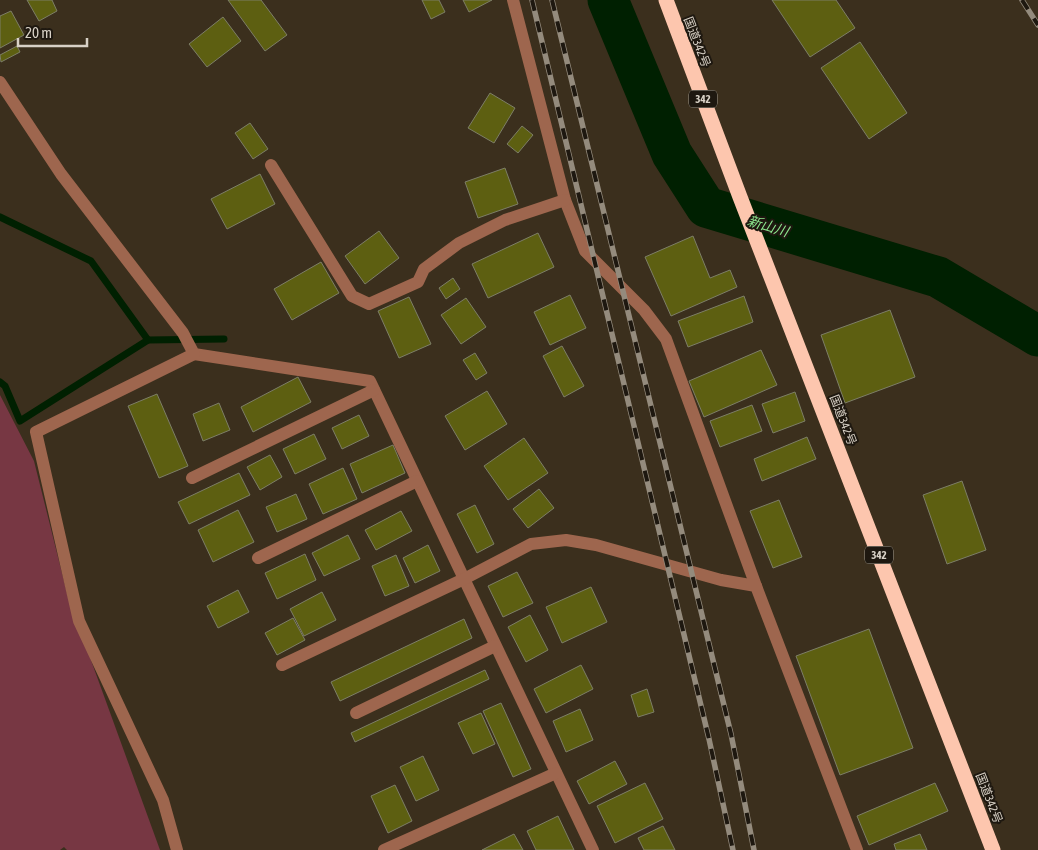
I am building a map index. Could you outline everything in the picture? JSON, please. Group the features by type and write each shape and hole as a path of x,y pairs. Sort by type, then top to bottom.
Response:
{"highway":[{"name":"国道342号","path":"666,0 740,197 993,850"}],"street":[{"path":"513,0 565,200 584,252 644,310 666,340 756,586 856,850"},
{"path":"0,82 61,174 183,333 194,354"},
{"path":"271,165 352,296 369,304 418,282 424,269 459,244 505,220 565,200"},
{"path":"177,850 163,800 79,621 36,432 194,354 370,380 593,850"},
{"path":"192,478 374,390"},
{"path":"258,558 417,481"},
{"path":"282,665 464,579 531,544 566,540 596,544 721,580 756,586"},
{"path":"356,713 496,646"},
{"path":"384,850 556,773"}],"shaded area":[{"path":"0,395 34,461 68,597 160,850 67,850 64,847 60,850 0,850"}],"building":[{"path":"27,0 52,0 57,11 39,21"},
{"path":"228,0 261,0 287,35 265,51"},
{"path":"422,0 439,0 445,12 431,19"},
{"path":"463,0 492,0 469,12"},
{"path":"772,0 836,0 855,28 810,57"},
{"path":"11,11 24,35 0,48 0,16"},
{"path":"223,17 241,41 207,67 189,44"},
{"path":"860,42 907,113 869,139 821,68"},
{"path":"17,46 20,52 1,62 0,55"},
{"path":"490,93 515,108 494,143 468,128"},
{"path":"250,123 268,149 253,159 235,133"},
{"path":"522,126 533,135 518,153 507,144"},
{"path":"505,168 518,204 478,218 465,182"},
{"path":"260,174 275,204 227,229 211,199"},
{"path":"379,231 399,258 365,284 345,256"},
{"path":"538,233 554,267 488,298 472,264"},
{"path":"693,236 710,278 730,270 737,287 671,316 645,257"},
{"path":"321,262 339,293 292,320 274,289"},
{"path":"453,278 460,289 446,299 439,288"},
{"path":"570,295 586,328 550,345 534,312"},
{"path":"744,296 753,322 688,347 678,321"},
{"path":"409,297 431,344 399,358 378,311"},
{"path":"466,298 486,327 461,344 441,315"},
{"path":"890,310 915,377 845,403 821,335"},
{"path":"562,346 584,386 564,397 543,356"},
{"path":"761,350 777,385 704,417 689,381"},
{"path":"475,353 487,373 476,380 463,360"},
{"path":"298,377 311,402 253,432 241,407"},
{"path":"487,391 507,424 465,450 445,416"},
{"path":"795,392 805,421 773,433 762,404"},
{"path":"157,394 188,466 159,478 128,406"},
{"path":"219,403 230,430 203,441 193,414"},
{"path":"752,405 762,431 720,447 710,421"},
{"path":"359,415 369,436 342,449 332,428"},
{"path":"314,434 326,459 295,474 283,449"},
{"path":"807,437 816,459 762,481 754,459"},
{"path":"524,438 548,473 508,500 484,466"},
{"path":"393,445 405,473 362,493 350,464"},
{"path":"270,455 282,477 260,490 247,467"},
{"path":"343,468 357,499 323,514 309,484"},
{"path":"239,473 250,495 189,524 178,502"},
{"path":"962,481 986,550 947,564 923,495"},
{"path":"539,489 554,508 528,528 513,509"},
{"path":"296,494 307,519 277,532 266,507"},
{"path":"779,500 802,557 773,568 750,511"},
{"path":"475,505 494,544 477,553 457,514"},
{"path":"238,510 254,542 213,562 198,530"},
{"path":"401,511 412,531 376,550 365,530"},
{"path":"348,535 360,559 324,576 312,553"},
{"path":"428,545 440,571 415,583 403,558"},
{"path":"305,554 316,580 277,599 265,573"},
{"path":"396,555 409,586 385,596 372,566"},
{"path":"517,572 533,603 503,617 488,586"},
{"path":"591,587 607,622 562,643 546,607"},
{"path":"238,590 249,612 218,628 207,606"},
{"path":"322,592 336,620 304,636 290,609"},
{"path":"530,615 548,650 526,662 508,627"},
{"path":"293,618 305,640 277,655 265,633"},
{"path":"464,619 472,638 340,701 331,682"},
{"path":"869,629 913,748 840,775 796,656"},
{"path":"581,665 593,689 546,713 534,689"},
{"path":"485,670 489,679 355,742 351,733"},
{"path":"647,689 654,712 638,717 631,695"},
{"path":"501,703 531,769 513,777 483,711"},
{"path":"580,709 593,740 566,752 553,721"},
{"path":"481,713 495,744 473,754 458,723"},
{"path":"423,756 439,790 416,801 400,767"},
{"path":"615,761 627,784 589,804 577,781"},
{"path":"645,783 663,819 615,843 597,806"},
{"path":"935,783 948,811 869,845 857,816"},
{"path":"395,785 412,821 388,833 371,796"},
{"path":"558,816 574,850 536,850 527,831"},
{"path":"663,826 675,850 644,850 638,838"},
{"path":"514,834 523,850 482,850"},
{"path":"920,834 927,850 896,850 894,844"}],"waterway":[{"name":"新山川","path":"608,0 672,154 706,207 938,277 1038,336"},
{"path":"0,217 91,261 148,340 224,339"},
{"path":"0,382 5,386 20,421 148,340"}],"railway":[{"path":"532,0 709,739 733,850"},
{"path":"552,0 731,734 754,850"},
{"path":"1022,0 1038,25"}]}
